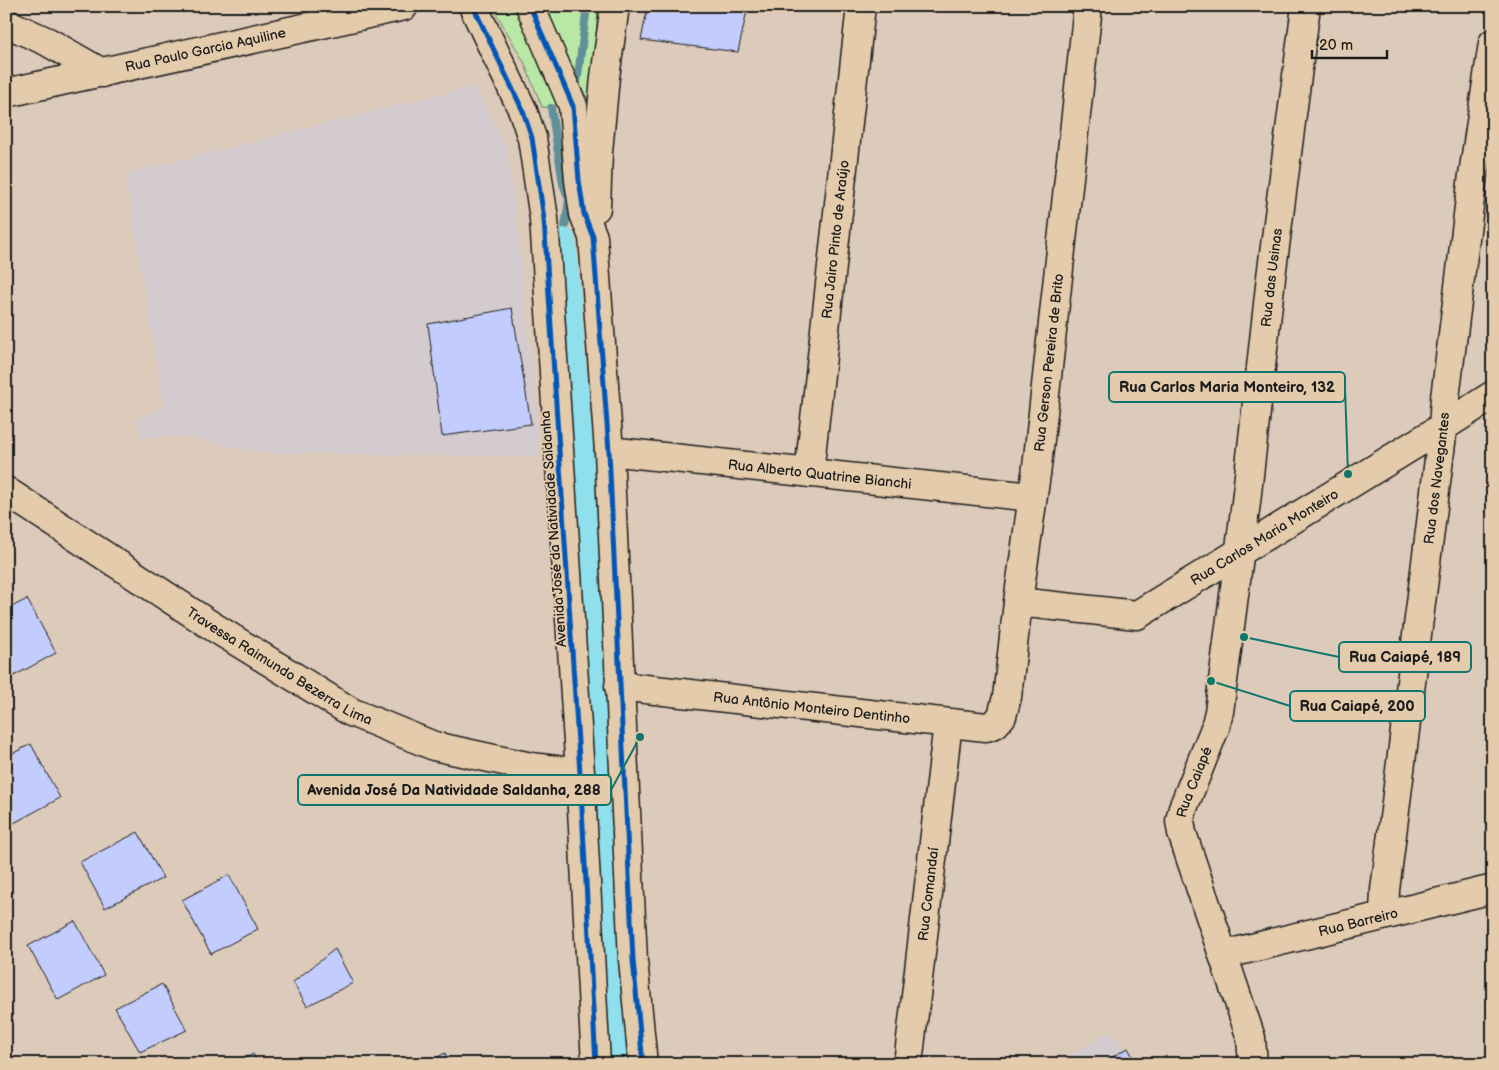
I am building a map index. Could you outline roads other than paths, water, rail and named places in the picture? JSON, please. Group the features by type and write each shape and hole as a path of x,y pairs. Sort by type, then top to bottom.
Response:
{"street":[{"name":"Avenida José da Natividade Saldanha","path":"473,6 523,111 532,138 544,219 580,773 596,1064"},
{"path":"530,6 573,106 579,180 584,214 593,237"},
{"path":"615,6 605,78 593,237 609,451 633,960 644,1062"},
{"name":"Rua Jairo Pinto de Araújo","path":"809,473 861,6"},
{"name":"Rua Gerson Pereira de Brito","path":"1002,716 1007,697 1037,467 1088,6"},
{"name":"Rua das Usinas","path":"1240,552 1271,277 1306,6"},
{"name":"Rua Paulo Garcia Aquiline","path":"6,93 394,7"},
{"path":"6,24 48,42 102,73"},
{"name":"Rua dos Navegantes","path":"1384,914 1385,890 1405,723 1443,428 1444,398 1472,176 1493,43"},
{"name":"Rua Carlos Maria Monteiro","path":"1018,602 1137,615 1443,428 1493,395"},
{"name":"Rua Alberto Quatrine Bianchi","path":"609,451 1032,497"},
{"name":"Travessa Raimundo Bezerra Lima","path":"6,492 212,626 350,712 434,746 531,767 580,773"},
{"name":"Rua Caiapé","path":"1240,552 1219,712 1215,728 1190,788 1180,821 1182,833 1251,1038 1253,1064"},
{"name":"Rua Antônio Monteiro Dentinho","path":"619,686 986,727 995,724 1002,716"},
{"name":"Rua Comandaí","path":"908,1064 948,723"},
{"name":"Rua Barreiro","path":"1223,955 1493,888"}],"waterway":[{"path":"576,91 587,6"},
{"path":"551,108 563,184 569,199 563,241"},
{"path":"563,241 609,790 624,1064"}],"place":[{"name":"Rua Carlos Maria Monteiro, 132","path":"1348,474"},
{"name":"Rua Caiapé, 189","path":"1244,637"},
{"name":"Rua Caiapé, 200","path":"1211,681"},
{"name":"Avenida José Da Natividade Saldanha, 288","path":"640,737"}]}
